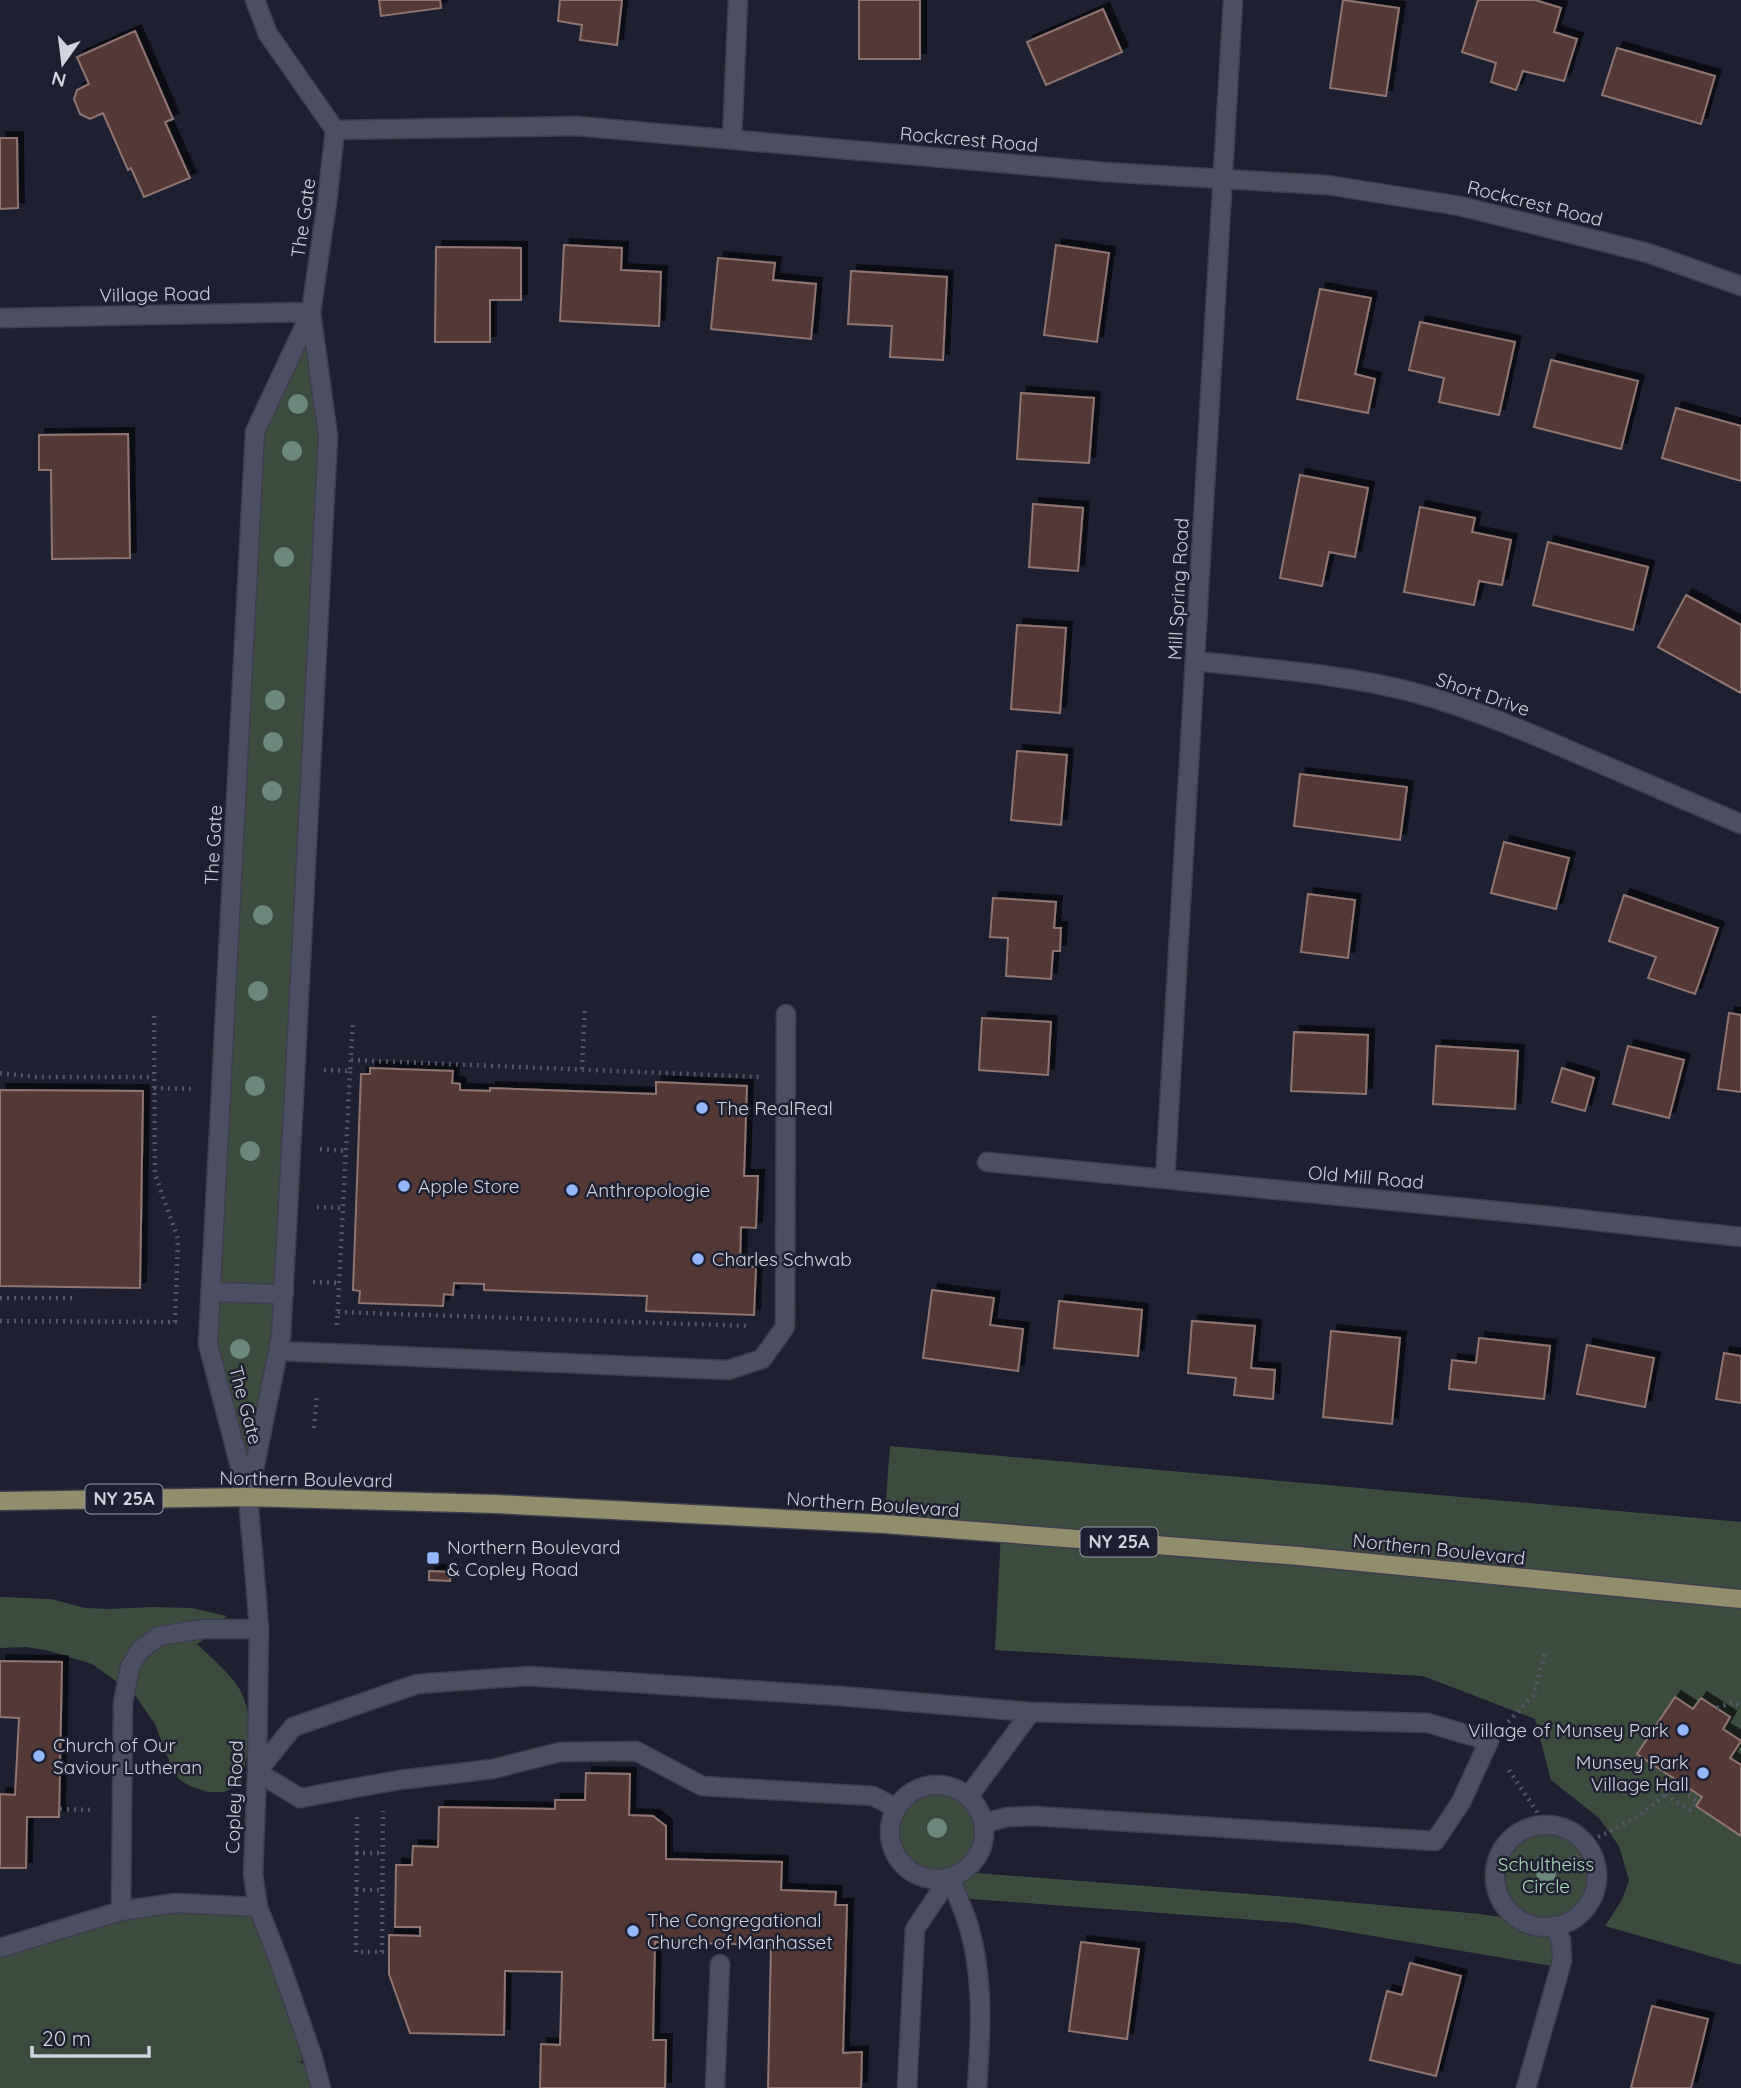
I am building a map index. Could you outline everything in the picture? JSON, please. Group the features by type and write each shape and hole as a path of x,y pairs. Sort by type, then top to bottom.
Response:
{"main road":[{"name":"Northern Boulevard","path":"0,1501 248,1497 496,1504 897,1525 1298,1556 1741,1599"}],"street":[{"path":"255,0 268,34 335,130"},
{"path":"732,139 738,0"},
{"name":"Mill Spring Road","path":"1165,1180 1233,0"},
{"name":"Rockcrest Road","path":"335,130 576,126 1104,172 1327,185 1460,206 1648,254 1741,286"},
{"name":"The Gate","path":"248,1497 279,1351 284,1294 328,436 311,312 335,130"},
{"name":"The Gate","path":"248,1497 208,1344 256,432 311,312"},
{"name":"Village Road","path":"0,318 311,312"},
{"name":"Short Drive","path":"1195,661 1331,676 1418,694 1532,734 1741,824"},
{"path":"279,1351 728,1370 762,1359 785,1327 786,1014"},
{"name":"Old Mill Road","path":"988,1162 1741,1237"},
{"path":"211,1292 284,1294"},
{"name":"Copley Road","path":"248,1497 259,1629 257,1772 252,1861 258,1907 304,2030 320,2088"},
{"path":"121,1911 123,1703 130,1667 141,1650 159,1636 202,1629 259,1629"},
{"path":"896,1808 873,1796 702,1786 636,1751 559,1752 493,1769 357,1787 300,1798 257,1772 293,1727 418,1684 528,1676 840,1696 1031,1712 1429,1723 1489,1741 1461,1802 1435,1841 1034,1816 1009,1817 983,1823"},
{"path":"968,1797 1031,1712"},
{"path":"929,1786 955,1789 968,1797 978,1809 983,1823 984,1837 973,1862 963,1872 934,1879 919,1876 905,1867 895,1855 890,1839 890,1823 896,1808 905,1798 916,1790 929,1786"},
{"path":"1545,1824 1562,1826 1578,1835 1587,1845 1596,1863 1598,1880 1594,1896 1584,1911 1570,1921 1554,1927 1536,1926 1520,1920 1507,1909 1498,1894 1495,1876 1498,1859 1505,1845 1515,1835 1528,1827 1545,1824"},
{"path":"907,2088 915,1928 950,1877"},
{"path":"950,1877 968,1924 978,1969 980,2015 977,2088"},
{"path":"0,1948 121,1911 175,1903 258,1907"},
{"path":"1526,2088 1562,1961 1561,1940 1554,1927"},
{"path":"715,2088 720,1964"}],"path":[{"path":"582,1069 585,1006"},
{"path":"0,1321 176,1322 178,1239 155,1174 154,1016"},
{"path":"337,1332 353,1022"},
{"path":"351,1060 786,1078"},
{"path":"316,1069 351,1071"},
{"path":"0,1073 36,1077 154,1077"},
{"path":"237,1082 275,1081"},
{"path":"154,1088 194,1089"},
{"path":"0,1298 72,1298"},
{"path":"338,1312 785,1327"},
{"path":"554,1326 555,1319"},
{"path":"314,1427 317,1395"},
{"path":"1717,1708 1733,1702 1741,1705"},
{"path":"357,1787 356,1952 382,1952 384,1783"},
{"path":"1564,1864 1587,1845 1644,1814 1675,1783 1697,1801 1690,1810 1665,1795"},
{"path":"356,1853 383,1853"},
{"path":"356,1890 383,1890"}],"green space":[{"path":"311,312 328,437 281,1343 248,1497 208,1344 255,433"},
{"path":"890,1446 1741,1522 1741,1965 1605,1926 1622,1900 1629,1880 1619,1846 1599,1818 1551,1780 1535,1719 1423,1676 995,1650 1001,1533 884,1524"},
{"path":"0,1597 51,1599 85,1608 192,1608 227,1616 197,1644 230,1676 244,1699 249,1735 240,1784 224,1792 208,1792 180,1780 173,1771 155,1724 134,1694 92,1664 46,1650 26,1647 0,1648"},
{"name":"Schultheiss Circle","path":"928,1786 949,1788 964,1794 980,1815 983,1841 977,1856 964,1872 1301,1898 1481,1914 1518,1920 1497,1891 1497,1863 1505,1844 1519,1831 1537,1826 1556,1826 1574,1833 1588,1845 1597,1862 1597,1883 1587,1906 1570,1920 1554,1927 1558,1967 1296,1923 958,1898 947,1878 925,1876 908,1869 897,1856 890,1841 890,1825 896,1810 908,1796"},
{"path":"176,1908 254,1910 312,2055 300,2062 309,2067 312,2078 310,2088 0,2088 0,1953 122,1915"}],"building":[{"path":"379,0 440,0 441,8 381,16"},
{"path":"560,0 622,0 617,45 580,40 582,25 558,21"},
{"path":"859,0 920,0 920,59 859,59"},
{"path":"1343,0 1399,8 1386,96 1330,88"},
{"path":"1478,0 1535,0 1561,8 1554,32 1577,39 1564,81 1523,71 1516,90 1491,82 1496,63 1462,52"},
{"path":"1103,9 1122,52 1046,85 1027,42"},
{"path":"135,31 173,119 165,122 190,178 144,197 131,168 128,170 103,113 90,119 80,114 74,99 77,90 89,84 77,57"},
{"path":"1617,48 1715,76 1701,124 1602,95"},
{"path":"0,138 17,138 18,208 0,209"},
{"path":"564,245 622,248 621,270 661,272 659,326 560,321"},
{"path":"1056,245 1109,253 1097,342 1044,335"},
{"path":"436,247 521,248 521,300 490,300 490,342 435,342"},
{"path":"718,258 775,263 773,280 816,284 811,339 711,329"},
{"path":"851,271 947,277 943,360 890,357 892,326 848,324"},
{"path":"1320,289 1371,298 1355,374 1375,379 1368,413 1297,399"},
{"path":"1420,322 1515,342 1499,415 1439,402 1444,378 1409,370"},
{"path":"1551,360 1638,381 1621,449 1534,427"},
{"path":"1021,393 1094,398 1089,463 1017,459"},
{"path":"1676,408 1741,426 1741,481 1662,458"},
{"path":"128,434 130,558 52,559 51,470 39,470 39,435"},
{"path":"1300,475 1368,488 1355,557 1329,552 1322,586 1280,578"},
{"path":"1033,504 1083,508 1078,571 1029,567"},
{"path":"1420,507 1475,518 1472,532 1511,540 1502,585 1479,581 1474,605 1404,592"},
{"path":"1548,542 1648,567 1633,630 1533,605"},
{"path":"1686,595 1741,625 1741,693 1658,647"},
{"path":"1017,625 1066,628 1060,713 1011,709"},
{"path":"1017,751 1067,755 1061,825 1011,820"},
{"path":"1300,774 1407,787 1400,840 1294,826"},
{"path":"1504,842 1569,858 1556,909 1491,893"},
{"path":"1308,894 1355,900 1348,958 1301,952"},
{"path":"1624,895 1718,928 1695,994 1648,978 1656,957 1609,941"},
{"path":"993,898 1056,902 1054,928 1061,928 1060,951 1053,951 1051,979 1006,976 1008,938 990,937"},
{"path":"1729,1013 1741,1015 1741,1092 1718,1089"},
{"path":"982,1018 1051,1022 1048,1075 979,1070"},
{"path":"1294,1032 1368,1035 1366,1094 1291,1091"},
{"path":"1436,1046 1518,1051 1515,1109 1433,1104"},
{"path":"1628,1046 1684,1060 1669,1118 1613,1104"},
{"path":"370,1068 453,1071 452,1083 460,1084 460,1090 490,1091 490,1088 656,1094 656,1082 747,1086 744,1176 758,1176 756,1228 741,1227 740,1266 756,1267 754,1315 646,1311 647,1296 484,1290 484,1284 454,1283 453,1295 444,1294 443,1306 359,1303 360,1291 353,1290 361,1074 370,1074"},
{"path":"1562,1068 1594,1078 1585,1111 1552,1102"},
{"path":"0,1090 143,1091 140,1288 0,1286"},
{"path":"932,1290 994,1298 990,1325 1023,1329 1018,1371 923,1358"},
{"path":"1059,1301 1142,1310 1138,1356 1054,1348"},
{"path":"1192,1321 1255,1326 1251,1368 1275,1370 1273,1399 1234,1395 1236,1378 1188,1373"},
{"path":"1331,1331 1400,1338 1392,1424 1323,1417"},
{"path":"1479,1338 1550,1346 1544,1399 1449,1389 1452,1360 1476,1363"},
{"path":"1587,1345 1654,1358 1645,1407 1577,1394"},
{"path":"1724,1353 1741,1356 1741,1403 1716,1399"},
{"path":"429,1571 451,1572 450,1581 429,1580"},
{"name":"Church of Our Saviour Lutheran","path":"0,1661 62,1662 59,1817 27,1817 26,1868 0,1868 0,1794 15,1795 19,1718 0,1717"},
{"name":"Munsey Park Village Hall","path":"1675,1697 1693,1709 1701,1698 1730,1717 1723,1729 1741,1741 1730,1758 1741,1765 1741,1836 1696,1806 1702,1797 1637,1754"},
{"name":"The Congregational Church of Manhasset","path":"586,1773 630,1774 629,1815 653,1816 666,1826 666,1859 782,1862 781,1890 836,1892 835,1905 847,1905 843,2053 862,2052 861,2088 768,2088 771,1945 655,1942 653,2040 666,2040 665,2088 540,2088 541,2044 560,2045 562,1972 505,1971 504,2035 410,2033 389,1974 389,1935 420,1936 420,1927 395,1927 396,1865 412,1865 413,1846 438,1847 439,1807 555,1809 555,1800 585,1800"},
{"path":"1081,1942 1139,1949 1127,2039 1069,2031"},
{"path":"1410,1963 1461,1976 1436,2076 1370,2060 1387,1991 1402,1995"},
{"path":"1652,2006 1708,2019 1691,2088 1631,2088"}],"place":[{"name":"The RealReal","path":"702,1108"},
{"name":"Apple Store","path":"404,1186"},
{"name":"Anthropologie","path":"572,1190"},
{"name":"Charles Schwab","path":"698,1259"},
{"name":"Northern Boulevard & Copley Road","path":"433,1558"},
{"name":"Village of Munsey Park","path":"1683,1730"},
{"name":"Church of Our Saviour Lutheran","path":"39,1756"},
{"name":"Munsey Park Village Hall","path":"1703,1773"},
{"name":"The Congregational Church of Manhasset","path":"633,1931"}]}
